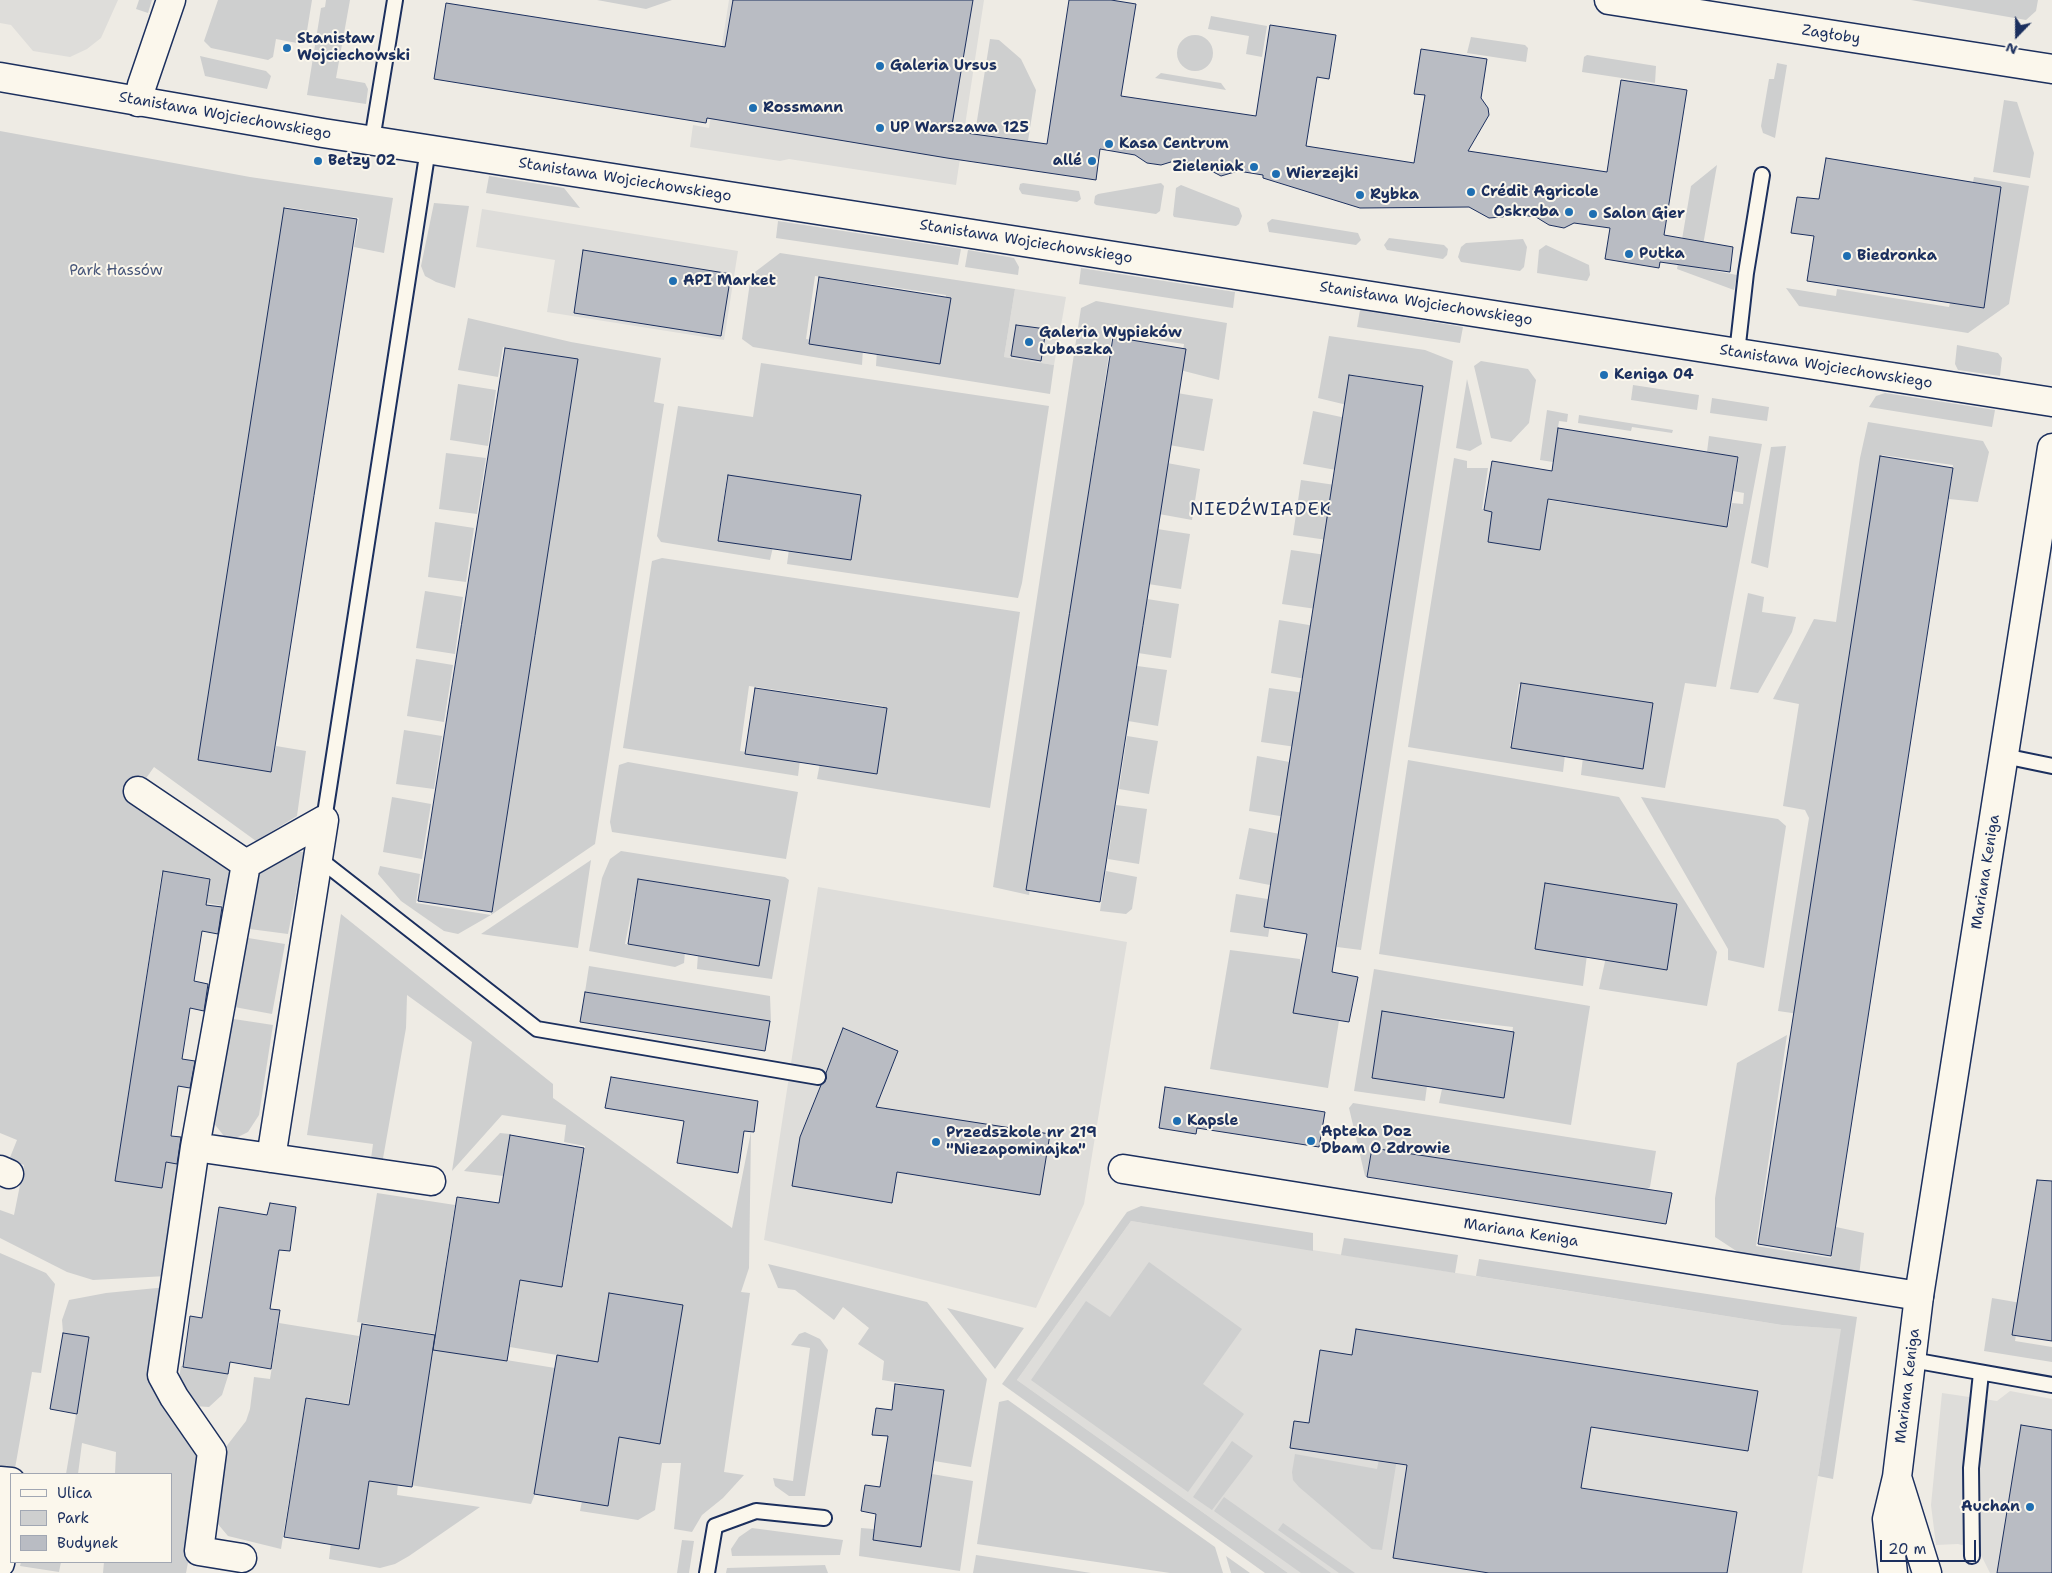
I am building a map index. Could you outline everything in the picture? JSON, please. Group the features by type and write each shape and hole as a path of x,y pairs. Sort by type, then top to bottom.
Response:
{"street":[{"path":"138,102 171,0"},
{"name":"Zagłoby","path":"1609,0 2052,70"},
{"name":"Stanisława Wojciechowskiego","path":"0,77 138,102 428,149 2052,402"},
{"name":"Mariana Keniga","path":"1893,1573 1887,1519 1897,1477 1919,1296 2050,477 2052,448"},
{"path":"138,790 246,864"},
{"path":"272,1158 324,820"},
{"path":"246,864 324,820"},
{"path":"242,1558 199,1551 212,1452 174,1397 162,1375 195,1147 246,864"},
{"path":"195,1147 431,1181"},
{"name":"Mariana Keniga","path":"1123,1169 1919,1296"},
{"name":"Mariana Keniga","path":"1897,1477 1927,1573"},
{"path":"0,1563 10,1506"}],"lane":[{"path":"372,140 395,0"},
{"path":"324,820 428,149"},
{"path":"1736,353 1746,273 1762,175"},
{"path":"2004,756 2052,766"},
{"path":"318,858 537,1029 818,1077"},
{"path":"1912,1360 2052,1385"},
{"path":"1972,1556 1971,1468 1981,1373"},
{"path":"707,1573 715,1526 756,1511 824,1518"}],"shaded area":[{"path":"0,0 118,0 101,38 87,49 70,57 33,51 11,25 0,23"},
{"path":"729,0 984,0 956,185 789,159 780,161 690,147 693,125 709,128"},
{"path":"482,209 738,251 724,340 547,312 555,260 476,247"},
{"path":"1015,289 1066,297 1054,365 1004,357"},
{"name":"Przedszkole nr 219 \"Niezapominajka\"","path":"818,887 1127,942 1084,1204 1036,1308 764,1240"},
{"path":"1131,1221 1782,1325 1842,1329 1802,1573 1288,1573 1017,1380"},
{"path":"2010,1391 2052,1399 2052,1573 1990,1573 1978,1549 1958,1544 1936,1545 1931,1505 1942,1393 1997,1401"}],"green space":[{"path":"139,0 152,0 148,13 136,9"},
{"path":"218,0 312,0 306,37 302,44 276,39 273,57 268,60 211,48 204,41"},
{"path":"326,0 350,0 336,78 365,83 368,89 366,104 307,95 321,8 325,7"},
{"path":"597,0 672,0 646,9"},
{"path":"1911,0 2038,0 2036,11 2026,20"},
{"path":"1211,16 1267,26 1262,57 1246,54 1249,36 1208,29"},
{"path":"1195,35 1202,36 1208,40 1212,46 1212,60 1208,66 1202,70 1195,71 1188,70 1182,66 1178,60 1177,53 1178,46 1182,40 1188,36"},
{"path":"1471,37 1525,45 1528,48 1526,62 1467,53"},
{"path":"990,39 999,40 1021,59 1036,90 1028,141 975,133"},
{"path":"1587,55 1656,66 1655,83 1582,72 1584,57"},
{"path":"200,56 266,71 271,76 267,89 205,76"},
{"path":"1777,63 1787,65 1775,138 1763,133 1761,126 1769,79 1774,79"},
{"path":"1161,73 1221,83 1226,90 1155,78"},
{"path":"2004,100 2017,102 2034,153 2030,178 1993,172"},
{"name":"Park Hassów","path":"0,131 250,177 393,198 384,253 354,247 359,218 285,207 199,760 271,771 276,746 306,751 297,816 256,841 154,767 135,794 234,868 224,906 206,903 210,878 162,871 116,1179 164,1161 181,1163 167,1276 93,1280 67,1272 0,1238 0,1210 14,1215 24,1165 9,1160 17,1140 0,1133"},
{"path":"1717,165 1699,268 1737,275 1734,290 1677,269 1691,186"},
{"path":"489,176 564,188 580,208 486,193"},
{"path":"1974,177 2029,186 2009,304 1968,333 1799,306 1786,288 1836,296 1837,289 1949,307 1950,303 1984,308 2001,187 1973,182"},
{"path":"1161,183 1164,186 1160,211 1156,214 1096,205 1094,203 1095,196 1098,194"},
{"path":"1020,184 1079,191 1081,199 1077,202 1022,194 1019,189"},
{"path":"1181,185 1239,208 1242,216 1239,224 1236,226 1174,217 1176,188"},
{"path":"434,203 469,206 455,288 425,276 421,266"},
{"path":"1272,219 1358,233 1361,240 1356,245 1269,232 1267,223"},
{"path":"778,221 961,249 958,265 776,238"},
{"path":"1389,238 1444,245 1448,249 1447,255 1443,259 1387,250 1384,245"},
{"path":"1523,239 1527,247 1524,267 1520,271 1461,262 1458,257 1461,247 1466,243"},
{"path":"1546,245 1589,265 1590,275 1587,281 1537,273 1539,250"},
{"path":"968,250 1014,258 1019,267 1018,275 965,267"},
{"path":"780,253 1015,289 1004,357 1054,365 1050,394 876,366 877,350 937,359 946,295 815,276 806,339 863,348 862,365 753,347 742,339 751,275"},
{"path":"1081,268 1235,292 1233,308 1079,284"},
{"path":"1096,301 1227,323 1219,380 1180,370 1184,344 1112,333 1029,895 993,887 1081,308"},
{"path":"1360,310 1463,327 1460,343 1357,327"},
{"path":"468,318 571,342 661,358 654,402 664,404 595,844 491,915 578,360 503,347 498,377 458,370"},
{"path":"1329,336 1425,350 1453,361 1361,950 1337,947 1420,385 1352,375 1347,405 1318,398"},
{"path":"1957,345 1998,353 2002,358 2000,376 1958,370 1955,364"},
{"path":"1481,361 1528,369 1536,380 1529,423 1511,442 1491,438 1474,366"},
{"path":"761,363 1049,406 1022,583 1018,598 787,564 789,549 860,497 727,477 718,539 773,547 770,560 661,542 657,536 678,406 753,417"},
{"path":"1467,379 1482,444 1470,451 1456,448"},
{"path":"458,384 496,390 488,446 450,440"},
{"path":"1633,385 1699,395 1697,410 1631,400"},
{"path":"1177,393 1213,399 1204,451 1169,445"},
{"path":"1885,393 1995,410 1992,427 1869,407 1876,396"},
{"path":"1712,398 1769,407 1767,421 1710,413"},
{"path":"1547,410 1568,414 1567,422 1559,421 1553,462 1540,460"},
{"path":"1313,411 1346,418 1336,470 1303,464"},
{"path":"1579,415 1673,430 1672,433 1632,427 1631,431 1578,423"},
{"path":"1868,422 1983,441 1989,452 1978,502 1949,499 1953,465 1882,455 1799,1014 1778,1011 1809,818 1805,810 1783,806 1799,704 1773,699 1814,619 1836,622 1860,458"},
{"path":"1709,436 1762,444 1716,687 1685,683 1665,788 1581,775 1583,757 1650,703 1519,684 1510,746 1565,755 1563,772 1408,747 1454,458 1467,461 1467,468 1488,468 1482,509 1493,513 1540,548 1548,500 1728,527 1732,503 1743,504 1744,493 1733,491 1739,457 1707,452"},
{"path":"1786,446 1768,568 1751,563 1771,447"},
{"path":"446,453 486,458 477,514 439,509"},
{"path":"1167,463 1200,469 1192,520 1159,514"},
{"path":"1301,480 1335,485 1327,540 1293,535"},
{"path":"435,522 474,528 466,582 428,577"},
{"path":"1157,529 1190,534 1181,589 1148,584"},
{"path":"1291,550 1326,555 1316,609 1282,604"},
{"path":"662,558 1020,612 990,808 817,779 820,763 873,771 883,706 749,686 740,751 800,760 798,776 623,748 652,561"},
{"path":"425,591 463,597 455,654 416,648"},
{"path":"1748,593 1764,597 1762,612 1796,617 1792,632 1758,693 1730,689"},
{"path":"1147,599 1179,604 1171,658 1138,653"},
{"path":"1279,620 1315,626 1306,679 1271,673"},
{"path":"416,659 453,665 444,722 407,716"},
{"path":"1137,666 1167,670 1158,726 1128,721"},
{"path":"1269,688 1305,693 1296,747 1261,742"},
{"path":"404,730 442,736 434,789 396,784"},
{"path":"1127,736 1158,741 1149,794 1119,789"},
{"path":"1257,756 1295,763 1286,817 1249,811"},
{"path":"1408,760 1619,797 1717,952 1707,1006 1599,989 1606,957 1545,886 1535,947 1587,955 1583,986 1379,954"},
{"path":"628,762 798,792 786,859 612,832 610,822 619,765"},
{"path":"392,797 431,804 422,859 383,852"},
{"path":"1641,797 1778,819 1786,826 1764,968 1728,960 1728,949"},
{"path":"1116,805 1147,809 1139,864 1108,859"},
{"path":"1249,828 1285,835 1275,886 1239,879"},
{"path":"288,851 304,852 288,934 242,928 255,875"},
{"path":"621,851 785,877 789,880 772,979 697,969 698,954 757,963 770,899 638,879 625,944 685,952 684,963 675,967 589,951 602,878 610,859"},
{"path":"591,860 578,948 481,934"},
{"path":"380,866 420,874 416,903 491,915 458,934 444,931 401,901 378,874"},
{"path":"1106,871 1137,877 1132,909 1126,914 1100,911"},
{"path":"1236,894 1274,900 1268,937 1230,932"},
{"path":"341,914 553,1084 553,1098 732,1228 751,1132 749,1268 741,1292 750,1293 724,1472 744,1475 723,1498 702,1515 692,1532 674,1529 681,1463 662,1463 655,1510 638,1520 580,1511 582,1501 608,1505 619,1436 598,1362 510,1347 521,1278 563,1285 585,1146 564,1142 566,1125 502,1115 452,1171 472,1042 407,995 406,1028 382,1164 370,1166 373,1144 307,1135"},
{"path":"242,937 285,944 272,1014 229,1006"},
{"path":"1230,950 1300,959 1301,967 1293,1013 1339,1021 1328,1088 1210,1069"},
{"path":"589,966 770,996 771,1022 585,992"},
{"path":"1374,969 1590,1006 1571,1125 1439,1103 1442,1089 1504,1098 1513,1027 1382,1012 1372,1077 1427,1086 1425,1101 1354,1091"},
{"path":"227,1018 273,1025 259,1115 248,1132 236,1138 224,1136 212,1121"},
{"path":"1787,1035 1756,1246 1831,1258 1836,1227 1864,1233 1859,1276 1744,1256 1715,1237 1715,1198 1737,1063"},
{"path":"1353,1103 1656,1151 1650,1187 1646,1190 1372,1148 1367,1177 1365,1176 1349,1108"},
{"path":"500,1133 510,1134 503,1176 464,1171"},
{"path":"377,1193 455,1205 435,1334 357,1322"},
{"path":"1141,1206 1313,1233 1313,1251 1131,1221 1017,1380 1288,1573 1265,1573 1002,1384 1127,1212"},
{"path":"1344,1238 1458,1255 1455,1273 1341,1255"},
{"path":"0,1253 46,1273 55,1284 41,1373 32,1372 14,1473 0,1471"},
{"path":"1479,1259 1857,1317 1833,1479 1818,1476 1841,1329 1782,1325 1476,1276"},
{"path":"1149,1262 1242,1329 1203,1384 1244,1414 1188,1492 1031,1380 1086,1301 1110,1317"},
{"path":"768,1264 927,1302 987,1379 971,1467 934,1461 944,1390 882,1380 884,1361 858,1344 869,1328 843,1307 834,1320 795,1290 778,1288"},
{"path":"167,1287 156,1361 195,1443 202,1464 194,1531 186,1573 103,1573 104,1563 172,1563 172,1473 115,1473 116,1452 82,1443 78,1473 66,1473 89,1337 63,1333 62,1320 69,1300 106,1293"},
{"path":"1992,1298 2021,1303 2015,1341 2052,1347 2052,1362 1984,1351"},
{"path":"947,1308 1024,1328 995,1369"},
{"path":"279,1323 359,1336 348,1404 306,1397 281,1549 228,1536 217,1523 213,1496 222,1452 246,1421 250,1409 254,1377 270,1379"},
{"path":"805,1332 820,1339 828,1350 805,1496 789,1496 775,1486 773,1478 793,1481 810,1348 791,1345 799,1334"},
{"path":"433,1348 555,1368 535,1494 531,1504 410,1485"},
{"path":"181,1366 229,1373 222,1395 209,1407 194,1406 177,1389"},
{"path":"1008,1400 1215,1547 1223,1573 1170,1573 977,1544 999,1402"},
{"path":"1232,1441 1253,1456 1212,1510 1193,1497"},
{"path":"1381,1450 1398,1453 1382,1550 1372,1549 1299,1487 1293,1480 1292,1472 1295,1454 1377,1469"},
{"path":"932,1474 973,1481 960,1571 859,1556 861,1528 874,1529 873,1540 921,1547"},
{"path":"369,1478 398,1483 397,1495 480,1507 395,1564 380,1568 329,1559 331,1542"},
{"path":"1224,1497 1331,1573 1301,1573 1214,1511"},
{"path":"1283,1523 1355,1573 1339,1573 1278,1530"},
{"path":"752,1528 843,1540 840,1555 732,1556 731,1549 739,1537"},
{"path":"682,1540 694,1541 689,1573 677,1573"},
{"path":"976,1555 1091,1573 973,1573"},
{"path":"1226,1556 1250,1573 1231,1573"},
{"path":"21,1563 61,1563 59,1572 20,1566"},
{"path":"825,1565 828,1573 726,1573 727,1568"}],"building":[{"path":"733,0 973,0 951,131 1047,144 1069,0 1111,0 1136,4 1121,96 1256,116 1270,25 1336,35 1329,79 1317,77 1306,146 1414,163 1425,95 1414,94 1421,49 1487,59 1481,98 1488,108 1489,115 1468,151 1607,172 1621,80 1687,90 1664,235 1733,247 1730,272 1660,262 1659,268 1605,259 1610,228 1574,223 1564,228 1549,225 1536,217 1515,214 1489,218 1469,207 1360,208 1263,178 1263,175 1238,171 1221,176 1198,164 1174,161 1161,165 1147,163 1135,155 1100,149 1096,180 947,158 707,118 706,123 434,79 446,3 725,47"},
{"path":"1826,158 2001,187 1984,308 1807,281 1814,236 1791,233 1797,197 1819,199"},
{"path":"284,208 357,219 271,772 198,760"},
{"path":"583,250 731,274 721,336 574,313"},
{"path":"819,277 951,298 940,364 809,344"},
{"name":"Galeria Wypieków Lubaszka","path":"1016,325 1046,329 1041,361 1011,356"},
{"path":"1113,337 1186,349 1100,902 1026,890"},
{"path":"505,348 578,359 492,912 418,901"},
{"path":"1349,375 1423,386 1332,972 1358,977 1349,1022 1293,1013 1307,934 1264,927"},
{"path":"1558,428 1738,457 1727,527 1548,499 1540,550 1488,542 1492,512 1484,510 1492,461 1552,471"},
{"path":"1880,456 1953,468 1831,1256 1758,1244"},
{"path":"728,475 861,495 851,560 718,541"},
{"path":"1521,683 1653,703 1643,769 1511,748"},
{"path":"755,688 887,708 877,774 745,754"},
{"path":"163,871 210,879 206,905 222,907 218,934 202,931 194,981 208,984 204,1011 190,1008 182,1059 195,1061 190,1088 178,1086 171,1136 181,1137 177,1164 166,1162 162,1188 115,1181"},
{"path":"638,879 770,900 759,966 628,944"},
{"path":"1545,883 1677,904 1667,970 1535,949"},
{"path":"585,992 770,1021 765,1051 580,1022"},
{"path":"1382,1011 1514,1032 1504,1098 1372,1078"},
{"path":"843,1028 898,1051 876,1107 1050,1134 1040,1195 897,1172 892,1203 792,1186 800,1137 821,1085 826,1079 826,1073"},
{"path":"611,1077 758,1101 754,1132 744,1131 738,1173 677,1163 684,1121 605,1108"},
{"path":"1165,1087 1325,1112 1319,1147 1197,1128 1196,1134 1159,1128"},
{"path":"510,1135 584,1148 562,1287 520,1280 507,1361 433,1350 457,1197 499,1203"},
{"path":"1372,1148 1672,1193 1666,1224 1367,1177"},
{"path":"2037,1180 2052,1181 2052,1341 2012,1335"},
{"path":"270,1203 296,1207 290,1251 279,1250 270,1309 280,1310 271,1369 230,1362 228,1374 183,1367 190,1316 202,1318 219,1207 267,1215"},
{"path":"609,1293 683,1305 660,1444 619,1437 608,1506 534,1494 557,1355 598,1362"},
{"path":"362,1324 435,1335 412,1487 369,1481 359,1549 284,1537 306,1398 349,1405"},
{"path":"1356,1329 1758,1391 1748,1451 1591,1427 1581,1488 1737,1512 1727,1573 1489,1573 1393,1558 1407,1465 1290,1448 1294,1421 1309,1423 1320,1350 1352,1355"},
{"path":"63,1333 89,1337 77,1414 50,1409"},
{"path":"895,1384 944,1390 921,1547 873,1540 876,1514 861,1511 865,1485 880,1487 888,1436 872,1435 876,1408 892,1410"},
{"name":"Auchan","path":"2021,1425 2052,1430 2052,1573 1997,1573"}],"place":[{"name":"Stanisław Wojciechowski","path":"287,48"},
{"name":"Galeria Ursus","path":"880,66"},
{"name":"Rossmann","path":"753,108"},
{"name":"UP Warszawa 125","path":"880,128"},
{"name":"Kasa Centrum","path":"1109,144"},
{"name":"Bełzy 02","path":"318,161"},
{"name":"allé","path":"1092,161"},
{"name":"Zieleniak","path":"1254,167"},
{"name":"Wierzejki","path":"1276,174"},
{"name":"Crédit Agricole","path":"1471,192"},
{"name":"Rybka","path":"1360,195"},
{"name":"Oskroba","path":"1569,212"},
{"name":"Salon Gier","path":"1593,214"},
{"name":"Putka","path":"1629,254"},
{"name":"Biedronka","path":"1847,256"},
{"name":"API Market","path":"673,281"},
{"name":"Galeria Wypieków Lubaszka","path":"1029,342"},
{"name":"Keniga 04","path":"1604,375"},
{"name":"Kapsle","path":"1177,1121"},
{"name":"Apteka Doz Dbam O Zdrowie","path":"1311,1141"},
{"name":"Przedszkole nr 219 \"Niezapominajka\"","path":"936,1142"},
{"name":"Auchan","path":"2030,1507"}],"district":[{"name":"NIEDŹWIADEK","path":"1261,510"}]}
